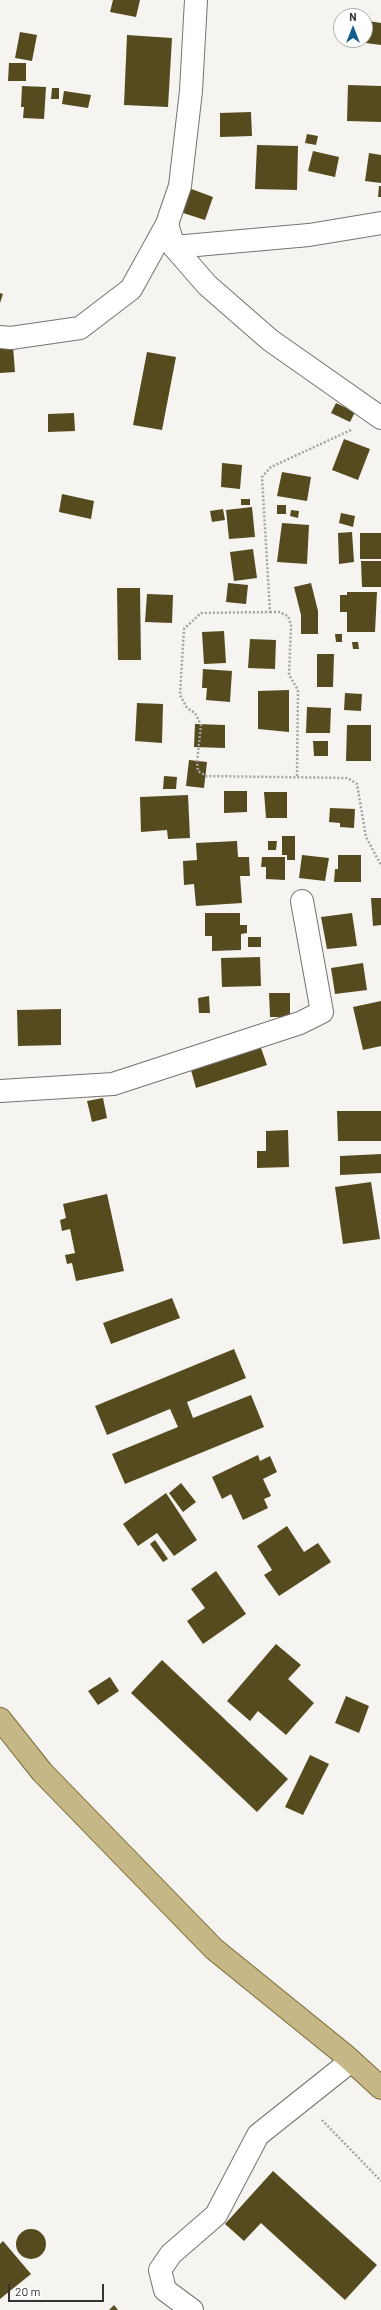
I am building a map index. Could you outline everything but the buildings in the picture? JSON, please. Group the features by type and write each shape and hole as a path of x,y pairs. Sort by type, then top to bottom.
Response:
{"main road":[{"path":"0,1719 42,1772 214,1948 351,2061 381,2088"}],"street":[{"path":"4,342 80,328 131,289 167,224 181,179 191,91 196,0"},
{"path":"174,247 309,235 381,223"},
{"path":"167,224 174,247 207,286 270,340 381,417"},
{"path":"0,1091 113,1084 300,1023 322,1012 302,901"},
{"path":"192,2310 165,2290 160,2270 171,2254 216,2215 258,2135 351,2061"}],"path":[{"path":"270,612 262,477 271,467 381,417"},
{"path":"297,777 298,690 289,675 291,625 288,616 280,612 201,613 184,629 180,695 187,708 195,713 201,725 197,762 198,771 206,776 348,778 357,784 366,837 381,865"},
{"path":"302,2100 381,2181"}]}
